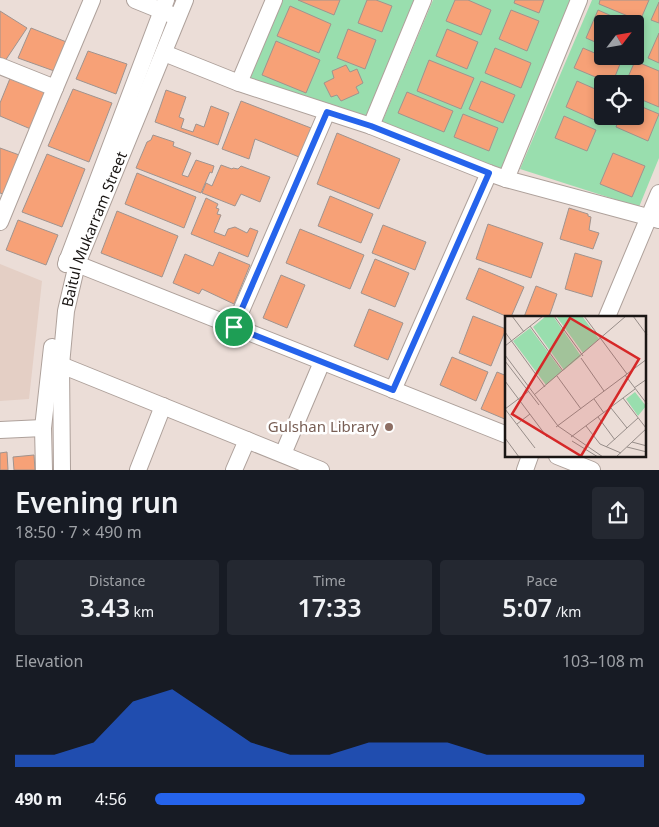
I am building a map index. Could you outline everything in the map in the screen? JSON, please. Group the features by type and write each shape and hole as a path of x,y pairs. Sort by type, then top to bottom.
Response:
{"street":[{"path":"0,222 92,0"},
{"path":"135,0 164,6 178,17"},
{"name":"Baitul Mukarram Street","path":"44,470 42,428 62,277 72,262 164,53 185,0"},
{"path":"239,83 274,0"},
{"path":"371,126 423,0"},
{"path":"506,179 579,0"},
{"name":"Baitul Mukarram Street","path":"62,470 61,365 72,262 164,6"},
{"path":"164,53 239,83 371,126 506,179 654,219"},
{"path":"0,66 55,88"},
{"path":"234,327 327,112"},
{"path":"393,390 489,173"},
{"path":"606,316 654,219 659,193"},
{"path":"72,262 505,435"},
{"path":"283,454 322,362"},
{"path":"61,365 321,470"},
{"path":"138,470 163,406"},
{"path":"0,430 42,428"},
{"path":"234,470 247,440"},
{"path":"525,470 530,457"},
{"path":"560,457 592,470"}],"shaded area":[{"path":"0,264 42,281 29,399 0,401"}],"green space":[{"path":"281,0 417,0 366,123 248,80"},
{"path":"433,0 574,0 501,170 380,127"},
{"path":"592,0 659,0 659,158 639,207 520,169"}],"building":[{"path":"298,0 340,0 334,15"},
{"path":"367,0 376,0 392,6 382,32 358,23"},
{"path":"455,0 468,0 491,10 481,35 446,21"},
{"path":"515,0 544,0 539,13 514,3"},
{"path":"600,0 649,0 643,15 626,15 599,4"},
{"path":"659,2 659,23 651,20"},
{"path":"290,6 331,24 319,53 277,36"},
{"path":"511,10 539,21 527,51 499,39"},
{"path":"598,10 609,15 596,15"},
{"path":"0,11 27,28 3,64 0,62"},
{"path":"594,19 594,42 586,38"},
{"path":"31,28 69,43 57,72 18,58"},
{"path":"348,29 376,40 365,69 337,58"},
{"path":"447,29 478,42 467,69 436,56"},
{"path":"659,33 659,63 648,58"},
{"path":"276,41 320,60 306,93 262,75"},
{"path":"495,48 531,63 521,88 485,73"},
{"path":"583,48 594,53 594,65 620,65 616,75 594,76 574,68"},
{"path":"88,51 127,64 116,94 76,79"},
{"path":"429,60 474,78 461,109 417,91"},
{"path":"346,65 350,72 357,69 363,83 356,87 359,93 341,101 337,95 331,97 324,83 334,78 332,71"},
{"path":"633,65 644,65 659,71 659,107 644,101 644,75 629,75"},
{"path":"11,76 49,91 33,130 0,116 0,103"},
{"path":"481,81 515,95 503,123 469,109"},
{"path":"577,81 594,88 594,120 566,107"},
{"path":"73,89 112,103 89,162 48,146"},
{"path":"166,90 186,97 179,117 184,119 181,128 193,132 196,124 204,127 211,106 229,113 218,145 155,122"},
{"path":"407,92 453,111 444,132 398,113"},
{"path":"241,101 311,128 299,157 255,139 249,159 222,149"},
{"path":"644,108 659,114 648,141 616,127 617,125 644,125"},
{"path":"463,114 498,128 489,151 454,137"},
{"path":"564,116 596,130 587,151 555,138"},
{"path":"337,133 400,159 379,209 317,184"},
{"path":"153,135 174,142 173,146 191,153 182,175 188,177 196,160 214,166 201,193 136,168 147,142 151,140"},
{"path":"0,148 22,156 6,195 0,193"},
{"path":"613,153 645,166 632,197 600,184"},
{"path":"47,154 85,169 62,227 22,212"},
{"path":"221,165 232,169 238,169 241,166 270,177 260,202 241,194 235,206 202,193 206,183 212,186"},
{"path":"137,173 196,197 184,228 125,204"},
{"path":"330,196 373,214 361,243 318,226"},
{"path":"206,198 218,204 216,208 219,209 217,214 221,215 214,232 225,236 228,229 235,227 247,233 250,228 258,231 248,257 191,234"},
{"path":"569,208 588,214 591,217 589,230 599,233 593,249 560,239"},
{"path":"117,211 178,236 162,277 101,253"},
{"path":"18,220 58,235 46,265 6,250"},
{"path":"488,224 543,243 531,278 476,259"},
{"path":"383,225 426,242 415,270 372,253"},
{"path":"300,229 364,255 350,289 286,263"},
{"path":"219,252 250,265 234,304 202,289 199,294 173,283 185,254 213,266"},
{"path":"575,253 602,261 592,297 565,289"},
{"path":"375,259 409,273 395,307 361,293"},
{"path":"479,268 524,287 511,316 506,316 466,299"},
{"path":"281,275 305,285 287,328 263,318"},
{"path":"536,286 557,294 549,316 524,316"},
{"path":"369,309 403,323 388,360 354,346"},
{"path":"473,316 505,329 491,366 459,353"},
{"path":"452,357 488,372 476,401 440,385"},
{"path":"497,372 505,375 505,419 481,409"},
{"path":"7,452 8,470 0,470 0,453"},
{"path":"34,455 35,470 14,470 13,457"}],"place":[{"name":"Gulshan Library","path":"389,427"}],"route":[{"path":"327,112 371,126 489,173 393,390 234,327 327,112"}]}
